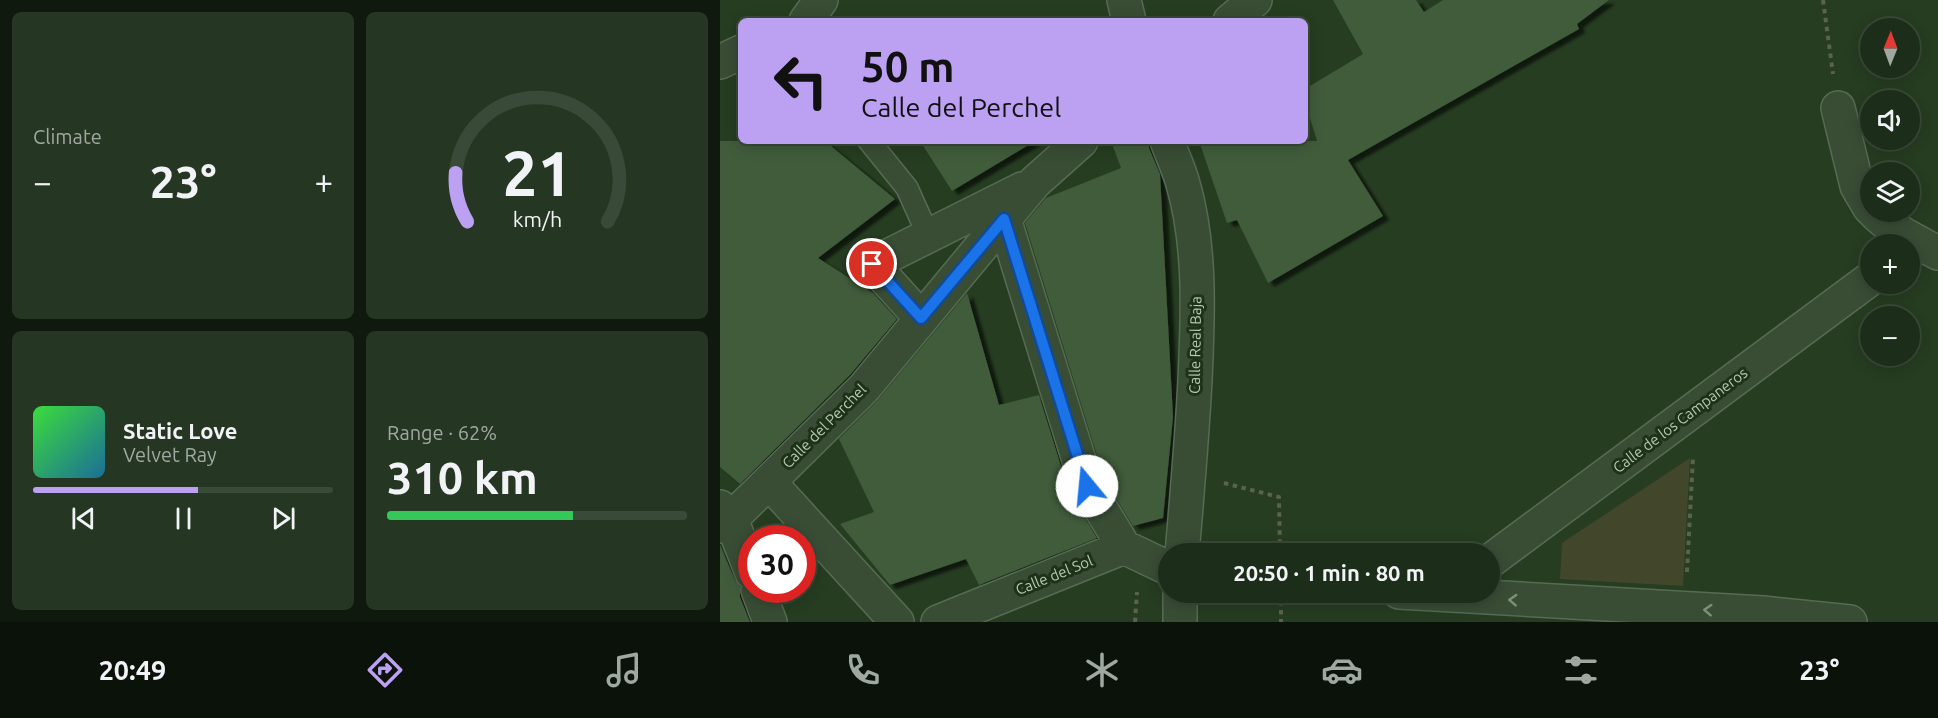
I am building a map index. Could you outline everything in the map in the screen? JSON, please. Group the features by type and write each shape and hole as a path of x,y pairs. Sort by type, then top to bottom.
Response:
{"street":[{"path":"808,18 821,0"},
{"path":"1124,0 1129,18"},
{"path":"1234,18 1256,0"},
{"path":"720,62 738,53"},
{"path":"1838,108 1860,191"},
{"name":"Calle del Perchel","path":"724,517 769,482 864,388 1035,182 1078,144"},
{"name":"Calle Real Baja","path":"1168,144 1183,183 1189,211 1197,295 1191,458 1183,543"},
{"name":"Calle del Perchel","path":"921,318 872,264 1035,182"},
{"path":"1004,219 1087,486 1124,547 1158,563"},
{"path":"1886,222 1922,248"},
{"name":"Calle de los Campaneros","path":"1500,554 1860,286"},
{"path":"769,482 897,622"},
{"path":"724,517 738,545"},
{"name":"Calle del Sol","path":"938,622 1124,547"},
{"path":"1500,597 1764,613 1850,622"},
{"path":"763,603 770,622"},
{"path":"1180,603 1180,622"}],"lane":[{"path":"871,144 908,188 928,235"}],"path":[{"path":"1823,0 1838,108"},
{"path":"1685,609 1696,408"},
{"path":"1223,483 1279,497 1280,543"},
{"path":"1281,603 1281,622"}],"green space":[{"path":"1690,458 1683,586 1560,579 1562,543"}],"building":[{"path":"1333,0 1416,0 1424,12 1443,0 1609,0 1577,24 1579,29 1348,160 1383,216 1268,283 1237,220 1227,223 1200,144 1308,144 1308,141 1317,141 1308,112 1308,87 1363,54"},
{"path":"720,141 738,141 738,144 829,144 895,199 818,258 873,293 897,319 850,375 740,484 720,467"},
{"path":"922,144 1030,144 952,191"},
{"path":"1112,144 1149,144 1160,174 1173,417 1163,518 1133,526 1104,478 1025,223 1046,198 1121,168"},
{"path":"967,293 999,405 1039,395 1069,492 1097,538 979,585 966,559 890,585 840,524 874,512 839,439 878,400"},
{"path":"720,545 738,584 738,603 742,603 750,622 720,622"}],"route":[{"path":"872,264 921,318 1004,219 1087,486"}]}
